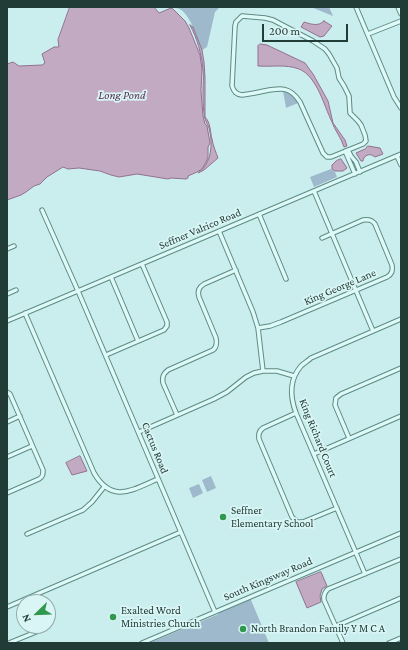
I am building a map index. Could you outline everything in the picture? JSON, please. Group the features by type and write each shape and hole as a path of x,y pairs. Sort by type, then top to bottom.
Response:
{"street":[{"path":"356,7 377,54 380,66 394,97 401,108"},
{"path":"398,7 401,14"},
{"path":"242,16 273,20 320,46 329,54 337,68 339,78 349,96 350,113 361,125 366,138 366,141 363,144 347,151 331,157 325,156 300,102 292,92 277,89 242,95 235,92 232,86 235,26 236,22 242,16"},
{"path":"368,34 401,21"},
{"path":"347,151 355,161 360,172"},
{"path":"347,151 355,174"},
{"path":"399,155 401,165"},
{"name":"Seffner Valrico Road","path":"7,321 399,155"},
{"path":"350,163 355,161"},
{"path":"314,191 373,331"},
{"name":"Cactus Road","path":"42,210 106,355 215,612"},
{"path":"259,214 286,278"},
{"name":"King George Lane","path":"258,328 281,322 356,291 390,275 393,269 375,224 370,220 363,220 322,238"},
{"path":"219,231 254,312 258,328 263,371"},
{"path":"7,249 14,246"},
{"path":"106,355 164,330 167,324 142,264"},
{"path":"177,415 163,383 163,375 168,370 215,348 217,342 216,338 198,297 198,289 204,284 236,270"},
{"path":"111,277 138,341"},
{"path":"7,294 16,290"},
{"path":"26,314 98,481 104,487 114,492 125,492 158,479"},
{"path":"138,432 214,399 227,392 246,377 254,373 263,371 277,371 294,376 301,366 311,358 401,319"},
{"path":"349,438 335,405 336,398 341,394 401,368"},
{"name":"King Richard Court","path":"294,376 291,394 292,403 364,574"},
{"path":"7,392 10,394 43,470 43,475 39,479 7,493"},
{"path":"296,413 263,428 260,430 258,435 289,510 294,520 303,522 337,508"},
{"path":"7,422 20,416"},
{"path":"314,454 401,416"},
{"path":"7,457 32,446"},
{"path":"27,534 83,510 92,502 104,487"},
{"path":"7,607 181,532"},
{"name":"South Kingsway Road","path":"142,643 401,533"},
{"path":"343,643 324,600 325,593 328,589 401,559"},
{"path":"336,626 401,598"},
{"path":"9,643 31,634"},
{"path":"389,643 401,638"}],"shaded area":[{"path":"174,7 220,7 215,12 207,47 202,50 192,24 180,9"},
{"path":"311,7 329,7 333,16"},
{"path":"283,91 292,96 298,103 286,108"},
{"path":"331,169 335,172 337,177 314,187 310,177"},
{"path":"211,476 216,488 207,492 202,480"},
{"path":"199,484 203,493 193,498 189,488"},
{"path":"252,598 250,600 269,643 149,643 219,614 218,613 146,643"}],"water":[{"name":"Long Pond","path":"70,7 154,7 159,13 171,8 185,21 200,55 202,69 201,91 203,116 207,126 210,143 208,147 208,157 202,169 188,176 186,179 168,179 137,174 119,177 100,171 79,168 68,169 63,167 47,177 40,184 34,186 21,195 7,200 7,64 13,62 19,66 42,65 45,63 42,54 54,47 59,47 58,40"},
{"path":"324,21 332,26 324,36 320,37 301,27 304,22 317,24"},
{"path":"190,25 193,27 202,50 205,77 205,117 209,125 218,158 198,173 203,169 209,159 211,140 209,128 204,115 202,58"},
{"path":"260,44 267,45 305,63 328,101 333,123 345,140 347,146 344,147 311,78 294,67 258,66 258,46"},
{"path":"368,146 380,148 383,154 375,157 372,155 367,155 363,161 361,161 356,153"},
{"path":"341,159 347,168 343,171 335,171 332,169 332,165"},
{"path":"80,456 87,471 72,475 66,463"},
{"path":"321,572 327,586 322,589 320,596 321,602 307,608 296,582"}],"place":[{"name":"Seffner Elementary School","path":"223,517"},
{"name":"Exalted Word Ministries Church","path":"113,617"},
{"name":"North Brandon Family Y M C A","path":"243,629"}]}
